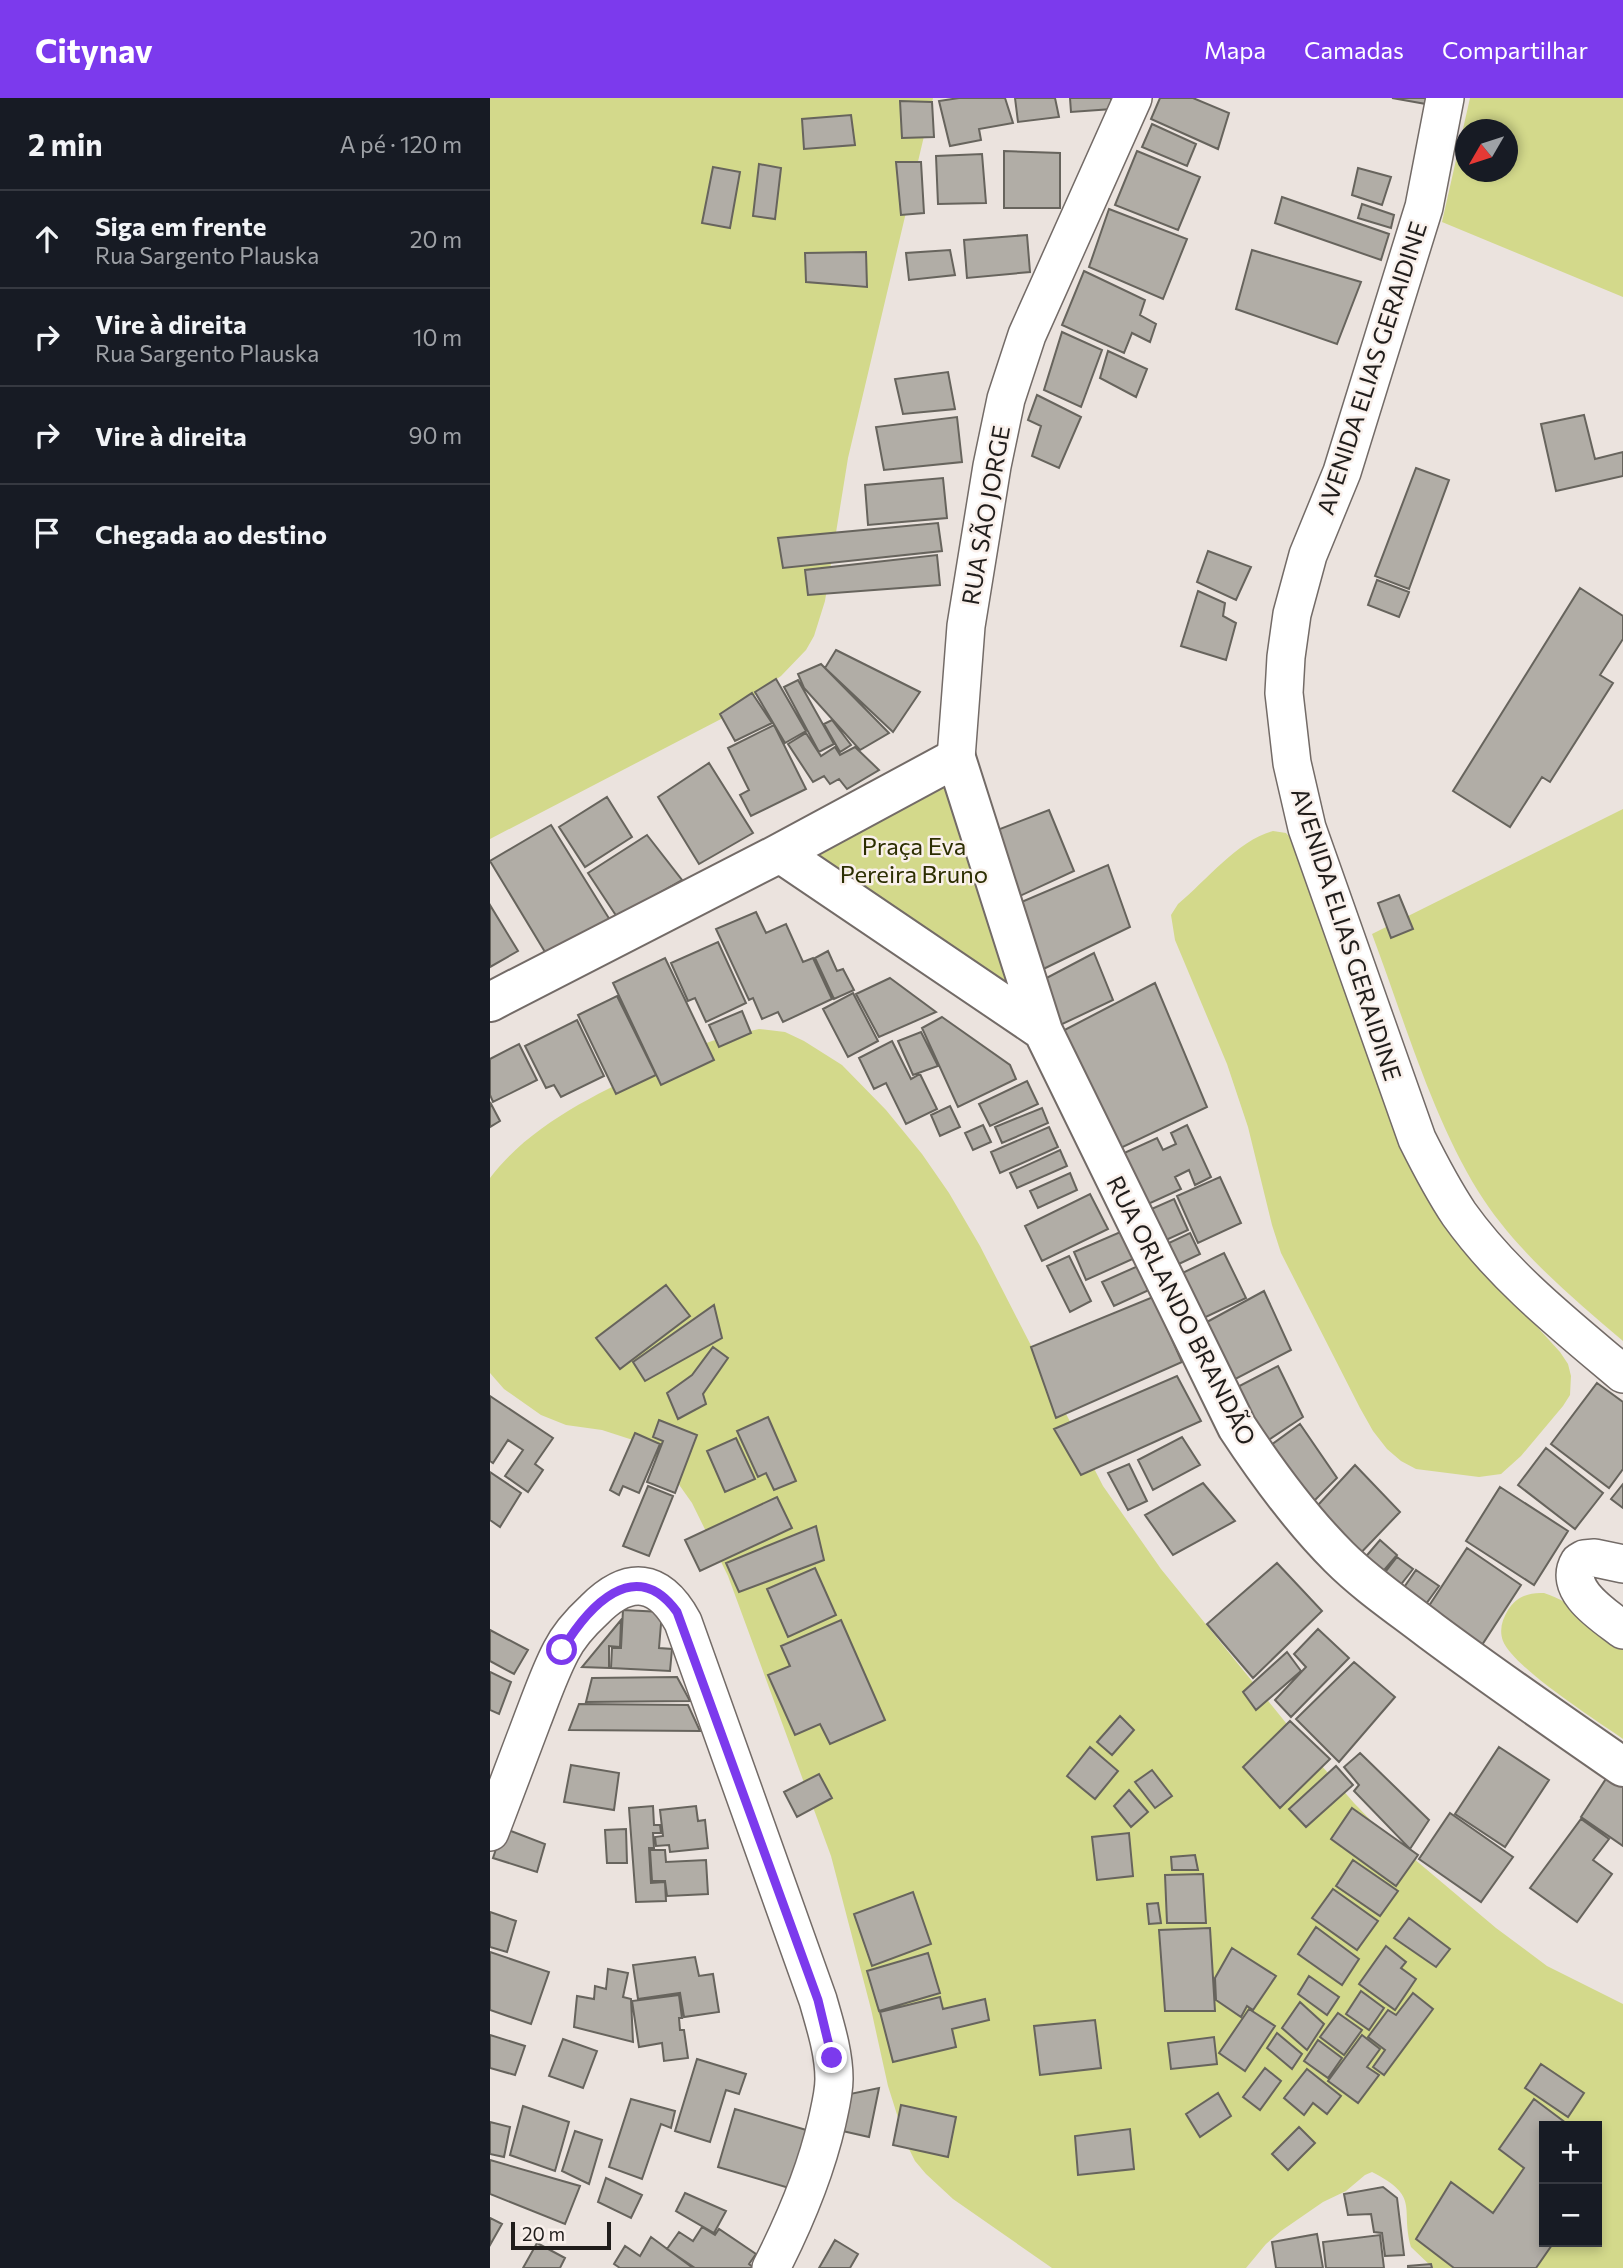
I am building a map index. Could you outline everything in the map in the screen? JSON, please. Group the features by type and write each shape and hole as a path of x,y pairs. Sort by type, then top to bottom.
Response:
{"street":[{"name":"RUA SÃO JORGE","path":"956,758 966,626 992,466 1006,399 1027,335 1133,98"},
{"name":"AVENIDA ELIAS GERAIDINE","path":"1445,98 1424,207 1342,472 1308,555 1292,614 1284,693 1287,728 1307,828 1417,1139 1437,1178 1459,1214 1509,1274 1623,1374"},
{"path":"490,1002 780,853 956,758"},
{"name":"RUA ORLANDO BRANDÃO","path":"956,758 1043,1031 1237,1427 1271,1479 1310,1527 1374,1588 1491,1675 1623,1767"},
{"name":"RUA ORLANDO BRANDÃO","path":"780,853 1043,1031"},
{"path":"1623,1564 1590,1558 1579,1562 1575,1573 1584,1597 1623,1630"},
{"path":"490,1832 552,1669 580,1624 611,1594 632,1586 650,1587 664,1596 682,1622 818,2000 832,2058 832,2098 814,2172 793,2225 771,2268"}],"green space":[{"path":"490,98 933,98 848,458 825,601 814,636 806,650 781,676 721,719 490,839"},
{"path":"1470,98 1623,98 1623,297 1442,222 1455,164 1455,182 1518,182 1518,119 1465,119"},
{"name":"Praça Eva Pereira Bruno","path":"956,758 1043,1031 780,853"},
{"path":"1623,809 1623,1341 1526,1252 1478,1191 1432,1098 1372,934"},
{"path":"1273,831 1286,833 1296,844 1330,951 1402,1135 1497,1283 1568,1364 1571,1376 1570,1395 1521,1456 1501,1474 1479,1477 1416,1469 1387,1449 1360,1408 1281,1253 1248,1127 1227,1064 1175,940 1171,915 1178,904 1235,852"},
{"path":"759,1029 785,1032 842,1065 886,1110 949,1193 980,1246 1103,1486 1161,1569 1308,1750 1381,1831 1496,1928 1547,1966 1623,2004 1623,2268 1433,2268 1411,2247 1403,2196 1372,2172 1281,2231 1246,2268 1052,2268 953,2199 915,2161 906,2143 888,2086 831,1856 728,1576 692,1503 668,1469 639,1442 602,1430 566,1425 541,1415 504,1389 490,1373 490,1178 525,1142 567,1112 635,1076 718,1039"},
{"path":"1544,1593 1576,1608 1623,1643 1623,1739 1539,1679 1510,1652 1503,1641 1502,1625 1511,1605 1523,1596"}],"building":[{"path":"1005,98 1013,123 979,129 981,140 950,146 939,101"},
{"path":"1015,98 1055,98 1059,117 1018,122"},
{"path":"1070,98 1111,98 1112,109 1071,112"},
{"path":"1160,98 1193,98 1229,113 1218,149 1151,119"},
{"path":"1392,98 1445,98 1443,107"},
{"path":"900,101 932,102 934,137 902,138"},
{"path":"851,115 855,145 804,149 802,119"},
{"path":"1152,124 1196,144 1187,166 1142,147"},
{"path":"1004,151 1060,153 1060,208 1004,208"},
{"path":"1137,151 1200,177 1178,230 1115,205"},
{"path":"982,154 986,203 938,204 936,156"},
{"path":"896,162 921,162 924,213 901,215"},
{"path":"759,164 781,168 775,219 753,216"},
{"path":"713,167 740,172 730,228 702,223"},
{"path":"1358,168 1391,177 1382,205 1352,195"},
{"path":"1282,197 1389,234 1381,260 1275,223"},
{"path":"1362,204 1394,215 1391,228 1358,218"},
{"path":"1109,209 1187,239 1163,299 1089,267"},
{"path":"1027,235 1030,272 967,278 964,240"},
{"path":"950,250 955,275 909,280 906,253"},
{"path":"1252,250 1361,282 1337,344 1236,309"},
{"path":"866,252 867,287 806,282 805,253"},
{"path":"1084,271 1145,300 1140,315 1156,324 1150,342 1132,333 1124,353 1062,325"},
{"path":"1062,332 1102,350 1081,407 1044,390"},
{"path":"1108,351 1147,369 1136,397 1100,378"},
{"path":"948,372 955,409 903,414 895,379"},
{"path":"1037,395 1081,417 1059,468 1032,456 1041,426 1028,420"},
{"path":"1584,415 1595,459 1623,452 1623,476 1556,491 1541,424"},
{"path":"957,417 962,462 884,470 876,427"},
{"path":"1416,468 1449,480 1409,589 1375,576"},
{"path":"943,478 947,518 868,525 865,485"},
{"path":"938,523 942,551 783,568 778,538"},
{"path":"1208,551 1251,567 1236,600 1197,582"},
{"path":"937,555 940,585 808,595 805,570"},
{"path":"1377,580 1409,592 1399,617 1368,605"},
{"path":"1580,588 1623,616 1623,639 1600,675 1613,683 1550,782 1542,777 1510,827 1453,791"},
{"path":"1198,591 1225,603 1223,616 1236,623 1226,660 1181,646"},
{"path":"836,650 920,692 893,732 825,668"},
{"path":"821,664 889,733 860,750 804,688 798,674"},
{"path":"776,679 806,731 785,743 755,692"},
{"path":"798,680 834,744 819,752 784,687"},
{"path":"752,693 772,723 735,741 720,714"},
{"path":"832,720 851,745 840,752 824,724"},
{"path":"774,725 806,789 751,816 740,795 749,790 728,748"},
{"path":"806,733 821,756 835,747 840,755 855,747 879,770 847,789 839,779 830,784 824,776 813,782 788,744"},
{"path":"709,763 753,833 699,864 658,797"},
{"path":"607,797 632,837 585,867 559,827"},
{"path":"1049,810 1074,871 1009,901 987,834"},
{"path":"551,825 610,920 545,952 490,861"},
{"path":"647,835 682,880 617,917 588,873"},
{"path":"1108,865 1130,927 1033,974 1010,907"},
{"path":"1399,895 1413,929 1391,938 1378,903"},
{"path":"490,905 518,951 490,967"},
{"path":"756,912 766,933 786,924 803,962 813,958 832,999 783,1022 778,1012 762,1019 753,998 749,1000 716,929"},
{"path":"718,942 746,1003 706,1022 695,998 688,1001 671,963"},
{"path":"828,951 837,971 843,969 854,990 834,999 815,958"},
{"path":"1094,953 1113,1000 1056,1027 1037,983"},
{"path":"665,958 714,1060 661,1085 613,983"},
{"path":"890,978 936,1012 879,1037 856,994"},
{"path":"1155,983 1207,1107 1108,1154 1053,1036"},
{"path":"853,993 878,1041 848,1057 823,1009"},
{"path":"617,996 656,1075 616,1094 578,1015"},
{"path":"742,1011 751,1033 719,1047 709,1025"},
{"path":"942,1017 1010,1065 1016,1079 958,1107 922,1028"},
{"path":"577,1020 604,1076 561,1097 554,1085 546,1088 525,1046"},
{"path":"921,1032 938,1066 913,1075 898,1041"},
{"path":"892,1041 911,1079 920,1074 937,1109 906,1124 886,1083 874,1089 859,1058"},
{"path":"519,1044 537,1080 493,1102 490,1095 490,1059"},
{"path":"1027,1081 1038,1104 990,1126 979,1104"},
{"path":"490,1102 500,1121 490,1127"},
{"path":"950,1106 960,1127 940,1136 931,1115"},
{"path":"1042,1108 1048,1123 1002,1143 995,1127"},
{"path":"983,1125 991,1142 973,1150 965,1133"},
{"path":"1187,1125 1211,1177 1195,1185 1189,1170 1175,1177 1181,1189 1135,1210 1111,1159 1157,1138 1163,1150 1176,1144 1171,1133"},
{"path":"1049,1127 1058,1147 1000,1173 991,1152"},
{"path":"1060,1150 1067,1166 1017,1188 1010,1173"},
{"path":"1070,1173 1077,1190 1038,1208 1030,1191"},
{"path":"1220,1177 1241,1223 1198,1243 1177,1196"},
{"path":"1090,1194 1108,1229 1042,1261 1025,1226"},
{"path":"1174,1199 1188,1230 1153,1246 1138,1215"},
{"path":"1125,1230 1137,1257 1086,1280 1074,1252"},
{"path":"1190,1233 1200,1254 1164,1271 1154,1250"},
{"path":"1224,1253 1246,1298 1191,1324 1170,1279"},
{"path":"1069,1256 1091,1301 1070,1312 1047,1266"},
{"path":"1138,1266 1149,1290 1114,1306 1102,1282"},
{"path":"666,1285 690,1316 620,1369 596,1338"},
{"path":"1264,1291 1291,1350 1222,1386 1194,1329"},
{"path":"1153,1297 1182,1362 1056,1418 1031,1347"},
{"path":"714,1305 722,1338 645,1381 633,1362"},
{"path":"713,1347 728,1358 703,1394 706,1404 678,1419 667,1393 692,1375"},
{"path":"1278,1366 1303,1417 1258,1447 1226,1393"},
{"path":"1177,1376 1201,1421 1081,1475 1054,1429"},
{"path":"1597,1383 1623,1402 1623,1469 1609,1488 1551,1444"},
{"path":"490,1396 553,1438 535,1464 543,1470 528,1492 505,1476 523,1450 508,1440 493,1463 490,1461"},
{"path":"768,1417 796,1481 774,1490 766,1473 758,1477 737,1431"},
{"path":"659,1420 697,1435 675,1493 647,1482 663,1441 653,1437"},
{"path":"1300,1424 1337,1478 1304,1511 1260,1453"},
{"path":"635,1433 660,1444 639,1493 623,1486 619,1495 610,1490"},
{"path":"1182,1437 1200,1465 1153,1490 1138,1460"},
{"path":"736,1438 755,1479 725,1492 707,1451"},
{"path":"1546,1448 1603,1493 1575,1529 1518,1485"},
{"path":"1129,1464 1147,1501 1128,1510 1108,1473"},
{"path":"1355,1465 1400,1512 1353,1561 1307,1517"},
{"path":"490,1472 521,1493 500,1527 490,1520"},
{"path":"1203,1483 1235,1521 1173,1555 1145,1515"},
{"path":"1623,1484 1623,1508 1611,1499"},
{"path":"648,1486 673,1496 649,1556 623,1546"},
{"path":"1500,1487 1568,1531 1534,1585 1466,1541"},
{"path":"777,1497 792,1528 700,1571 685,1540"},
{"path":"816,1526 824,1560 739,1592 726,1563"},
{"path":"1380,1540 1397,1555 1374,1582 1357,1567"},
{"path":"1467,1548 1521,1585 1478,1651 1423,1615"},
{"path":"1397,1557 1413,1569 1392,1596 1376,1584"},
{"path":"1277,1563 1322,1611 1253,1678 1207,1624"},
{"path":"815,1568 836,1615 788,1637 767,1589"},
{"path":"1416,1570 1439,1586 1418,1615 1396,1599"},
{"path":"623,1610 662,1612 659,1648 672,1649 670,1671 611,1668 612,1648 621,1648"},
{"path":"621,1620 620,1647 609,1646 609,1668 582,1667"},
{"path":"841,1620 885,1720 830,1744 820,1724 795,1735 768,1675 790,1666 781,1646"},
{"path":"1318,1629 1349,1658 1291,1717 1275,1700 1306,1667 1294,1654"},
{"path":"490,1630 528,1650 514,1674 490,1661"},
{"path":"1287,1652 1301,1671 1256,1710 1243,1692"},
{"path":"1354,1662 1395,1697 1339,1762 1296,1719"},
{"path":"490,1672 511,1682 499,1714 490,1710"},
{"path":"677,1677 690,1701 586,1702 592,1678"},
{"path":"579,1704 688,1705 700,1731 569,1730"},
{"path":"1120,1716 1134,1730 1112,1755 1097,1742"},
{"path":"1290,1721 1330,1759 1280,1808 1243,1767"},
{"path":"1090,1747 1118,1771 1095,1799 1067,1776"},
{"path":"1499,1747 1549,1780 1505,1847 1455,1814"},
{"path":"1360,1753 1429,1820 1410,1849 1354,1791 1359,1785 1344,1767"},
{"path":"571,1765 619,1773 614,1810 564,1802"},
{"path":"1336,1766 1353,1785 1306,1827 1289,1809"},
{"path":"1613,1768 1623,1774 1623,1846 1581,1817"},
{"path":"1152,1770 1172,1796 1155,1808 1135,1782"},
{"path":"819,1774 832,1798 797,1817 784,1792"},
{"path":"1129,1790 1148,1812 1131,1827 1114,1806"},
{"path":"653,1806 654,1825 660,1825 661,1833 653,1833 654,1848 649,1848 651,1883 665,1882 666,1901 636,1902 629,1808"},
{"path":"696,1806 698,1821 705,1820 708,1848 670,1852 669,1845 656,1846 655,1837 663,1836 660,1810"},
{"path":"1352,1808 1418,1855 1396,1886 1331,1839"},
{"path":"1450,1813 1513,1857 1481,1902 1419,1859"},
{"path":"1581,1819 1609,1839 1593,1860 1612,1874 1577,1922 1530,1888"},
{"path":"503,1828 545,1844 537,1872 493,1858"},
{"path":"626,1829 627,1863 607,1863 605,1830"},
{"path":"1129,1833 1133,1876 1097,1880 1092,1837"},
{"path":"650,1850 665,1850 666,1862 706,1860 708,1894 667,1896 665,1881 652,1881"},
{"path":"1195,1855 1198,1870 1172,1870 1171,1857"},
{"path":"1353,1860 1398,1891 1380,1916 1336,1886"},
{"path":"1203,1874 1206,1923 1167,1923 1165,1875"},
{"path":"1333,1889 1378,1921 1357,1950 1312,1918"},
{"path":"913,1892 931,1944 872,1966 854,1914"},
{"path":"1158,1903 1161,1923 1149,1924 1147,1904"},
{"path":"490,1912 516,1921 507,1952 490,1947"},
{"path":"1409,1918 1450,1949 1436,1967 1394,1938"},
{"path":"1316,1927 1359,1959 1342,1985 1298,1954"},
{"path":"1210,1928 1215,2011 1165,2011 1159,1930"},
{"path":"1386,1946 1406,1962 1401,1968 1416,1979 1395,2010 1359,1984"},
{"path":"1232,1948 1276,1976 1253,2010 1247,2006 1241,2017 1216,2000 1215,1978"},
{"path":"490,1952 549,1972 531,2024 490,2010"},
{"path":"928,1953 940,1993 879,2011 867,1971"},
{"path":"695,1957 699,1976 713,1974 719,2012 684,2017 680,1993 638,1999 633,1965"},
{"path":"608,1969 628,1973 623,1997 631,1999 633,2042 574,2027 577,1996 594,1999 595,1986 606,1989"},
{"path":"1309,1976 1339,1997 1327,2015 1298,1994"},
{"path":"1361,1991 1384,2008 1369,2030 1346,2014"},
{"path":"1413,1993 1433,2009 1384,2075 1373,2067 1385,2050 1368,2037 1388,2010 1396,2015"},
{"path":"679,1995 682,2018 679,2018 680,2030 684,2030 688,2058 664,2061 662,2043 639,2047 632,2001"},
{"path":"940,1997 943,2009 985,1999 989,2020 952,2029 956,2047 893,2062 880,2012"},
{"path":"1300,2002 1324,2024 1307,2050 1282,2028"},
{"path":"1249,2009 1275,2026 1245,2071 1219,2053"},
{"path":"1338,2013 1362,2030 1344,2055 1320,2037"},
{"path":"1095,2020 1101,2068 1040,2075 1034,2026"},
{"path":"1277,2033 1302,2054 1292,2069 1267,2048"},
{"path":"490,2035 525,2046 515,2075 490,2068"},
{"path":"1362,2035 1380,2049 1367,2067 1379,2075 1358,2103 1328,2081"},
{"path":"1214,2037 1217,2064 1171,2069 1168,2043"},
{"path":"563,2039 597,2051 583,2088 549,2076"},
{"path":"1318,2040 1342,2058 1328,2078 1304,2061"},
{"path":"697,2059 746,2074 739,2094 726,2090 710,2142 675,2131"},
{"path":"1541,2064 1584,2093 1568,2117 1525,2088"},
{"path":"1265,2068 1281,2081 1260,2110 1243,2097"},
{"path":"1307,2069 1341,2096 1327,2114 1313,2103 1304,2115 1284,2098"},
{"path":"879,2088 869,2137 838,2130 845,2095"},
{"path":"1218,2093 1231,2116 1200,2137 1186,2114"},
{"path":"631,2099 675,2111 671,2128 661,2124 642,2179 609,2167"},
{"path":"1534,2099 1563,2121 1539,2121 1539,2247 1551,2247 1536,2268 1454,2268 1416,2239 1451,2182 1493,2213 1524,2168 1499,2149"},
{"path":"901,2105 956,2117 948,2157 893,2145"},
{"path":"523,2106 569,2122 555,2171 510,2155"},
{"path":"735,2109 813,2132 796,2190 718,2167"},
{"path":"490,2122 510,2127 504,2157 490,2154"},
{"path":"1299,2127 1315,2143 1288,2170 1272,2154"},
{"path":"1130,2129 1134,2169 1078,2175 1075,2136"},
{"path":"575,2131 602,2140 589,2184 562,2171"},
{"path":"490,2160 580,2186 565,2224 490,2194"},
{"path":"606,2178 642,2195 631,2218 598,2202"},
{"path":"1383,2187 1397,2198 1404,2255 1385,2256 1382,2233 1374,2232 1371,2214 1348,2215 1344,2194"},
{"path":"685,2193 726,2211 714,2233 676,2211"},
{"path":"490,2218 502,2224 490,2245"},
{"path":"702,2227 715,2235 719,2229 756,2254 749,2264 754,2268 695,2268 667,2249 679,2232 693,2241"},
{"path":"1317,2234 1323,2268 1276,2268 1272,2242"},
{"path":"1380,2235 1384,2268 1326,2268 1323,2242"},
{"path":"651,2237 693,2268 620,2268 614,2264 625,2246 640,2256"},
{"path":"835,2240 858,2254 850,2268 819,2268"},
{"path":"537,2243 565,2258 560,2268 523,2268"},
{"path":"1431,2264 1432,2268 1408,2268 1408,2266"}],"route":[{"path":"562,1650 570,1636 588,1616 611,1594 623,1588 650,1587 664,1596 677,1612 818,2000 832,2058"}]}
